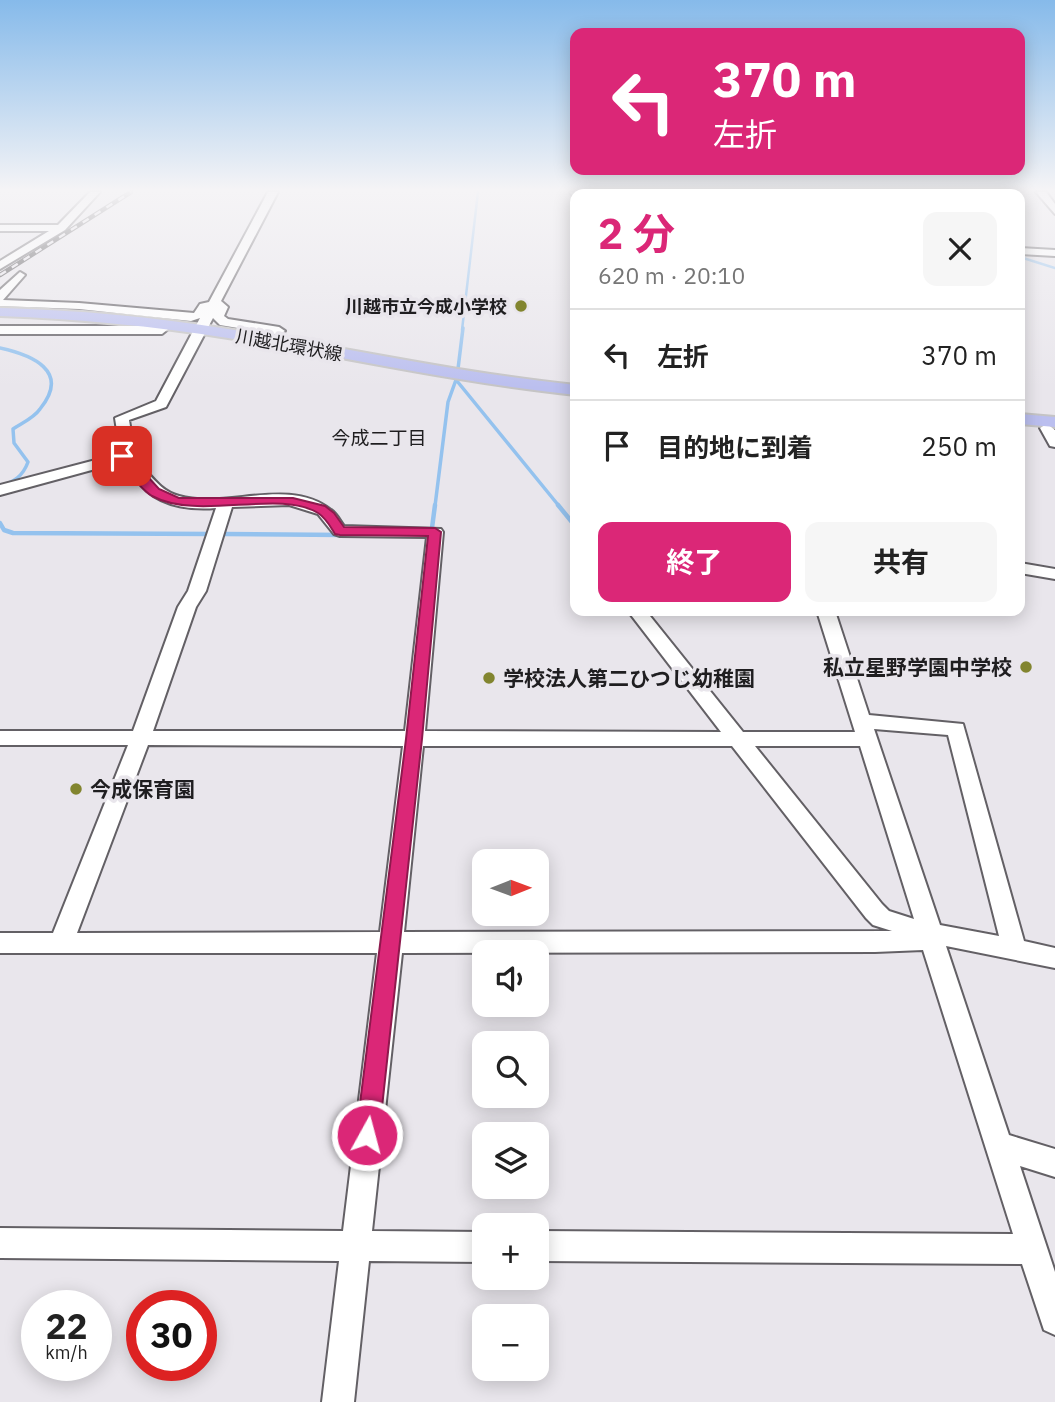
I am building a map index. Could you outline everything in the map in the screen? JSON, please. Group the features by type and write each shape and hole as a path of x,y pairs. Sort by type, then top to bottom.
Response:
{"main road":[{"name":"川越北環状線","path":"0,307 203,327 439,367 570,383"},
{"name":"川越北環状線","path":"71,313 203,327 413,368 570,389"},
{"path":"1025,421 1053,430"},
{"path":"1025,427 1053,430"}],"street":[{"path":"0,490 122,456 128,447 122,418 161,404 238,257"},
{"path":"0,297 20,275"},
{"path":"0,307 79,306 191,317 199,315 204,306 213,304 222,307 218,317 223,322 279,331"},
{"path":"0,330 162,330 167,325"},
{"path":"122,456 150,488 183,503 303,503 326,512 340,531 435,532 338,1402"},
{"path":"61,943 140,739 187,607 197,591 226,502"},
{"path":"1025,569 1055,574"},
{"path":"641,616 742,739 881,918 932,935 1014,948 1055,958"},
{"path":"828,616 1055,1319"},
{"path":"0,738 742,739 866,730 956,729 1014,948"},
{"path":"0,943 875,942 919,941 932,935"},
{"path":"1000,1146 1055,1163"},
{"path":"0,1243 472,1247"},
{"path":"549,1247 1032,1249"}],"waterway":[{"path":"462,330 470,257"},
{"path":"1025,259 1055,268"},
{"path":"435,506 448,402 457,377 463,328"},
{"path":"0,348 35,360 44,367 51,384 48,396 37,412 13,429 14,443 28,462 26,467 17,478 0,486"},
{"path":"457,381 559,506"},
{"path":"432,528 435,505"},
{"path":"558,505 570,520"},
{"path":"0,523 4,530 13,533 211,534"},
{"path":"225,534 343,535"}],"railway":[{"path":"0,275 28,257"}],"place":[{"name":"川越市立今成小学校","path":"521,306"},
{"name":"私立星野学園中学校","path":"1026,667"},
{"name":"学校法人第二ひつじ幼稚園","path":"489,678"},
{"name":"今成保育園","path":"76,789"}],"district":[{"name":"今成二丁目","path":"379,438"}],"route":[{"path":"122,456 154,492 177,502 293,501 326,512 340,531 435,532 414,739 367,1135"}]}
